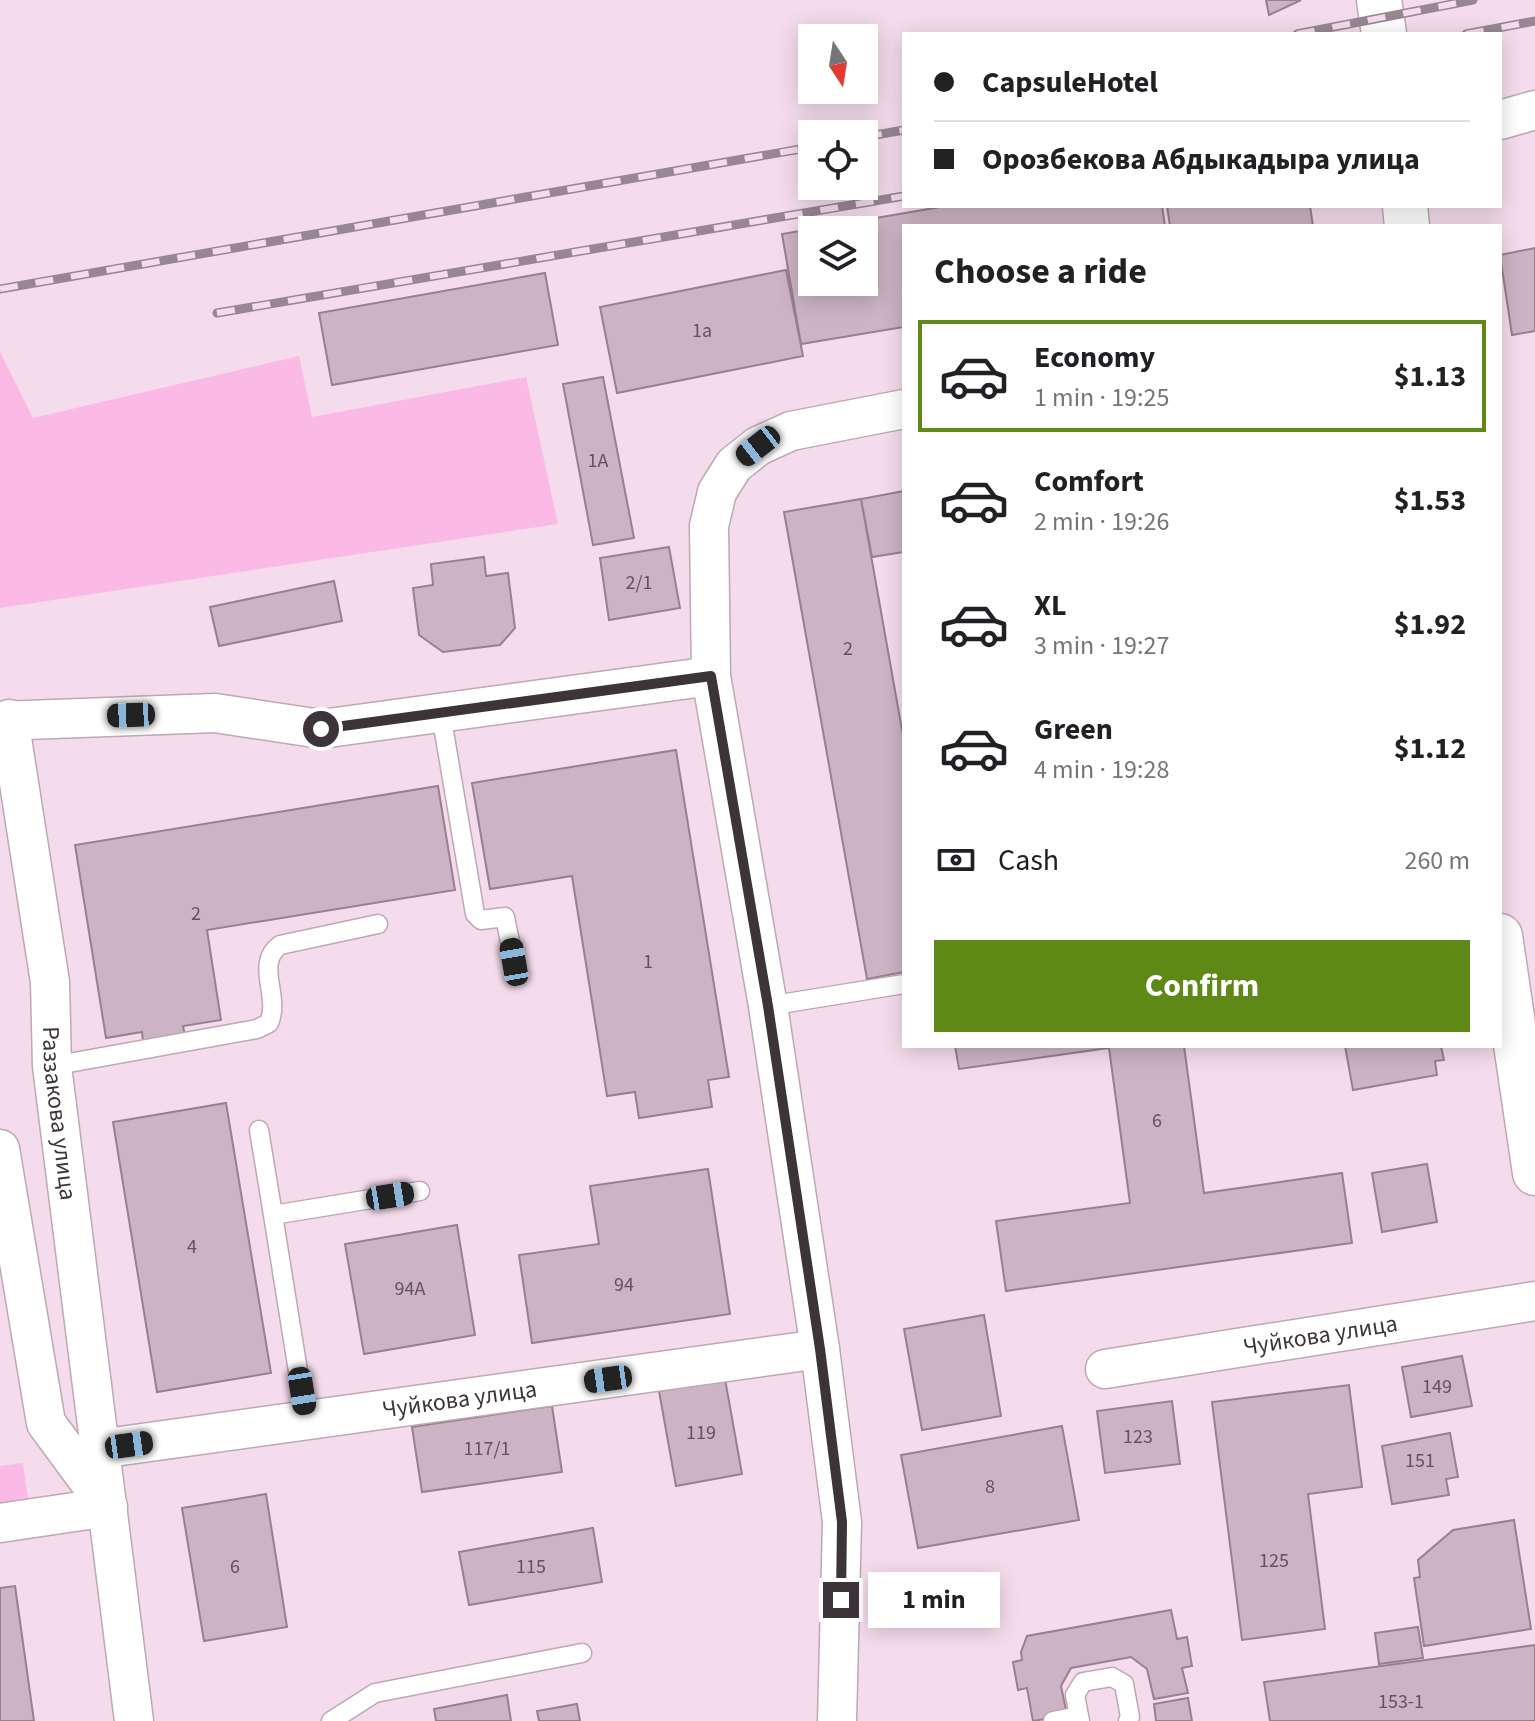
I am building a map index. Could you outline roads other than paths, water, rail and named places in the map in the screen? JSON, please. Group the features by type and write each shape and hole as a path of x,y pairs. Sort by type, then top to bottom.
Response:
{"street":[{"path":"1379,0 1384,32"},
{"path":"1502,119 1535,110"},
{"path":"837,1721 842,1522 820,1349 768,1006 711,676 709,526 717,492 734,465 758,446 791,431 902,409"},
{"path":"5,720 215,713 321,729 711,676"},
{"name":"Раззакова улица","path":"5,720 50,982 52,1066 134,1721"},
{"path":"1502,950 1535,1173"},
{"name":"Раззакова улица","path":"0,1149 46,1423 108,1507"},
{"name":"Чуйкова улица","path":"1105,1369 1535,1301"},
{"name":"Чуйкова улица","path":"99,1449 820,1349"},
{"path":"0,1523 108,1507"}],"lane":[{"path":"441,714 475,914 481,920 505,917 514,962"},
{"path":"52,1066 257,1029 269,1023 274,1012 268,963 271,952 280,945 378,924"},
{"path":"768,1006 902,984"},
{"path":"259,1130 306,1421"},
{"path":"273,1215 420,1191"},
{"path":"331,1721 375,1693 582,1653"},
{"path":"1053,1721 1079,1719 1075,1695 1083,1682 1112,1677 1124,1684 1130,1717 1128,1721"}],"railway":[{"path":"1307,32 1473,0"},
{"path":"1477,32 1535,21"},
{"path":"878,135 902,130"},
{"path":"0,289 798,149"},
{"path":"217,313 902,196"}]}
